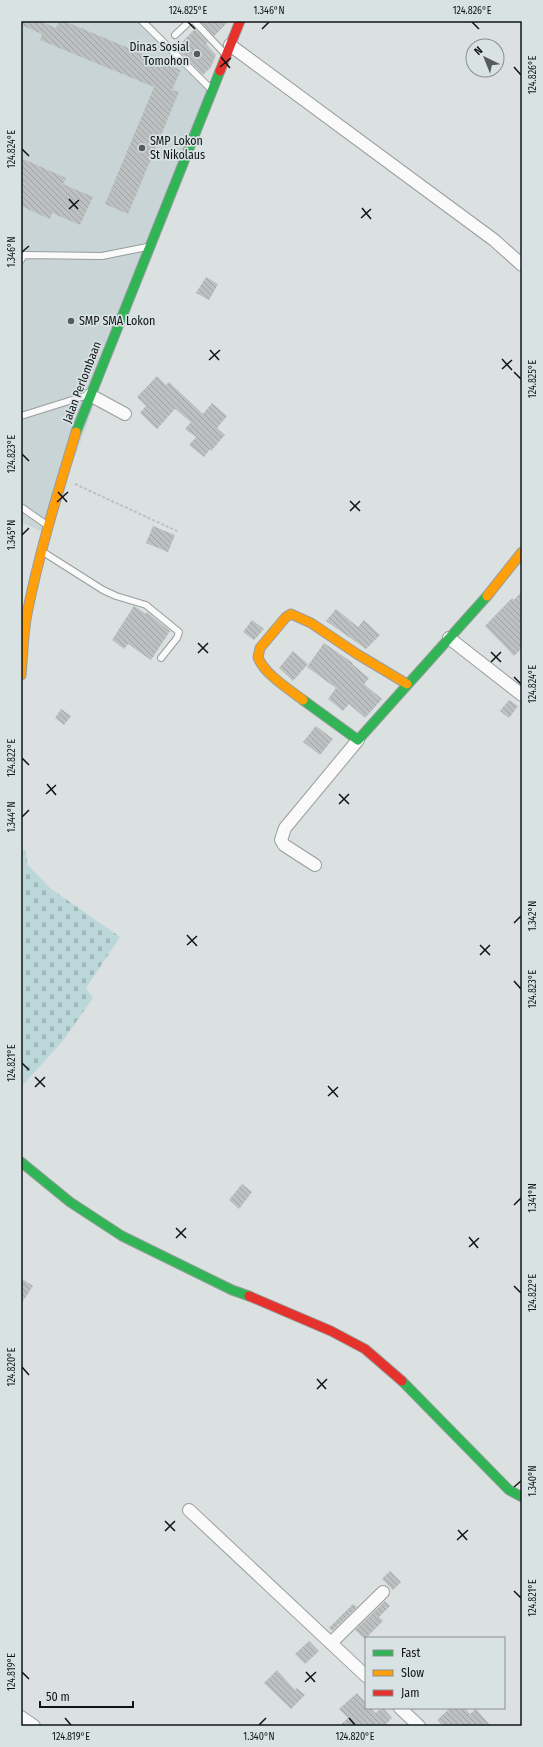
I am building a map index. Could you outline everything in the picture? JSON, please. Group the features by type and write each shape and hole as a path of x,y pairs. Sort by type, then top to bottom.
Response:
{"street":[{"name":"Jalan Perlombaan","path":"21,675 28,616 48,526 76,432 122,313 151,247 240,21"},
{"path":"228,50 494,240 522,265"},
{"path":"90,395 125,414"},
{"path":"315,865 284,845 281,840 285,828 358,740 492,590 522,552"},
{"path":"358,740 302,700 264,668 259,661 260,648 286,617 291,614 299,616 376,667 407,684"},
{"path":"449,638 522,695"},
{"path":"21,1162 70,1202 122,1236 232,1290 266,1302 331,1331 365,1349 400,1379 505,1485 522,1497"},
{"path":"189,1510 365,1675"},
{"path":"331,1643 383,1592"},
{"path":"401,1709 410,1723"},
{"path":"21,1717 34,1726"}],"lane":[{"path":"142,21 213,91"},
{"path":"175,36 190,21"},
{"path":"194,21 228,50"},
{"path":"22,256 102,256 151,247"},
{"path":"21,416 90,395"},
{"path":"21,508 48,526"},
{"path":"43,552 103,590 146,605 174,627 179,632 177,638 161,658"}],"path":[{"path":"62,478 177,531"}],"shaded area":[{"name":"SMP SMA Lokon","path":"21,21 149,21 213,91 151,247 47,534 21,522"}],"green space":[{"path":"21,850 26,850 27,864 50,888 120,937 86,988 93,998 62,1042 21,1087"}],"building":[{"name":"SMP Lokon St Nikolaus","path":"21,21 40,21 56,28 59,21 64,21 181,70 172,90 179,92 128,214 105,204 154,87 40,40 42,34 21,25"},
{"path":"229,21 214,36 201,22"},
{"name":"Dinas Sosial Tomohon","path":"195,29 208,42 206,44 216,55 211,67 203,75 176,48"},
{"path":"21,158 66,178 63,184 93,197 80,225 52,213 50,219 21,206"},
{"path":"206,277 218,284 209,300 196,293"},
{"path":"157,376 166,385 169,382 203,414 212,403 227,416 217,428 225,435 204,457 189,445 196,437 185,429 191,422 175,409 157,429 140,413 146,406 137,397"},
{"path":"153,526 175,535 168,552 146,543"},
{"path":"522,591 522,648 514,656 485,626 512,598 514,600"},
{"path":"134,606 146,614 147,612 170,631 151,660 128,644 124,649 112,640"},
{"path":"336,609 358,627 364,620 380,635 366,649 326,621"},
{"path":"252,620 264,629 254,640 243,632"},
{"path":"324,643 353,663 352,664 369,678 364,684 382,699 365,718 349,704 343,711 328,699 336,688 307,667"},
{"path":"293,651 308,664 293,681 279,668"},
{"path":"509,700 518,706 509,718 500,711"},
{"path":"61,709 71,716 64,725 55,718"},
{"path":"316,726 333,739 320,755 303,742"},
{"path":"242,1184 252,1192 239,1209 229,1200"},
{"path":"21,1278 33,1286 21,1304"},
{"path":"390,1571 401,1582 393,1590 382,1579"},
{"path":"385,1601 390,1606 379,1617 383,1621 367,1637 365,1637 365,1639 355,1630"},
{"path":"353,1604 357,1607 332,1631 329,1628"},
{"path":"309,1641 319,1651 305,1664 295,1654"},
{"path":"277,1670 295,1690 297,1688 305,1695 291,1709 264,1683"},
{"path":"357,1693 365,1702 365,1709 372,1709 375,1713 384,1709 392,1718 384,1726 339,1726 348,1718 339,1709"},
{"path":"449,1709 466,1709 470,1714 476,1709 491,1726 443,1726 437,1720"}],"traffic: fast":[{"path":"76,432 220,71"},
{"path":"303,700 358,740 487,596"},
{"path":"21,1162 70,1202 122,1236 232,1290 249,1296"},
{"path":"402,1381 509,1490 522,1497"}],"traffic: slow":[{"path":"21,675 27,614 37,568 76,432"},
{"path":"487,596 522,552"},
{"path":"303,700 271,675 265,669 258,657 260,648 286,617 291,614 311,623 357,654 407,684"}],"traffic: jam":[{"path":"220,71 240,21"},
{"path":"249,1296 331,1331 365,1349 402,1381"}],"place":[{"name":"Dinas Sosial Tomohon","path":"197,54"},
{"name":"SMP Lokon St Nikolaus","path":"142,148"},
{"name":"SMP SMA Lokon","path":"71,321"}]}
